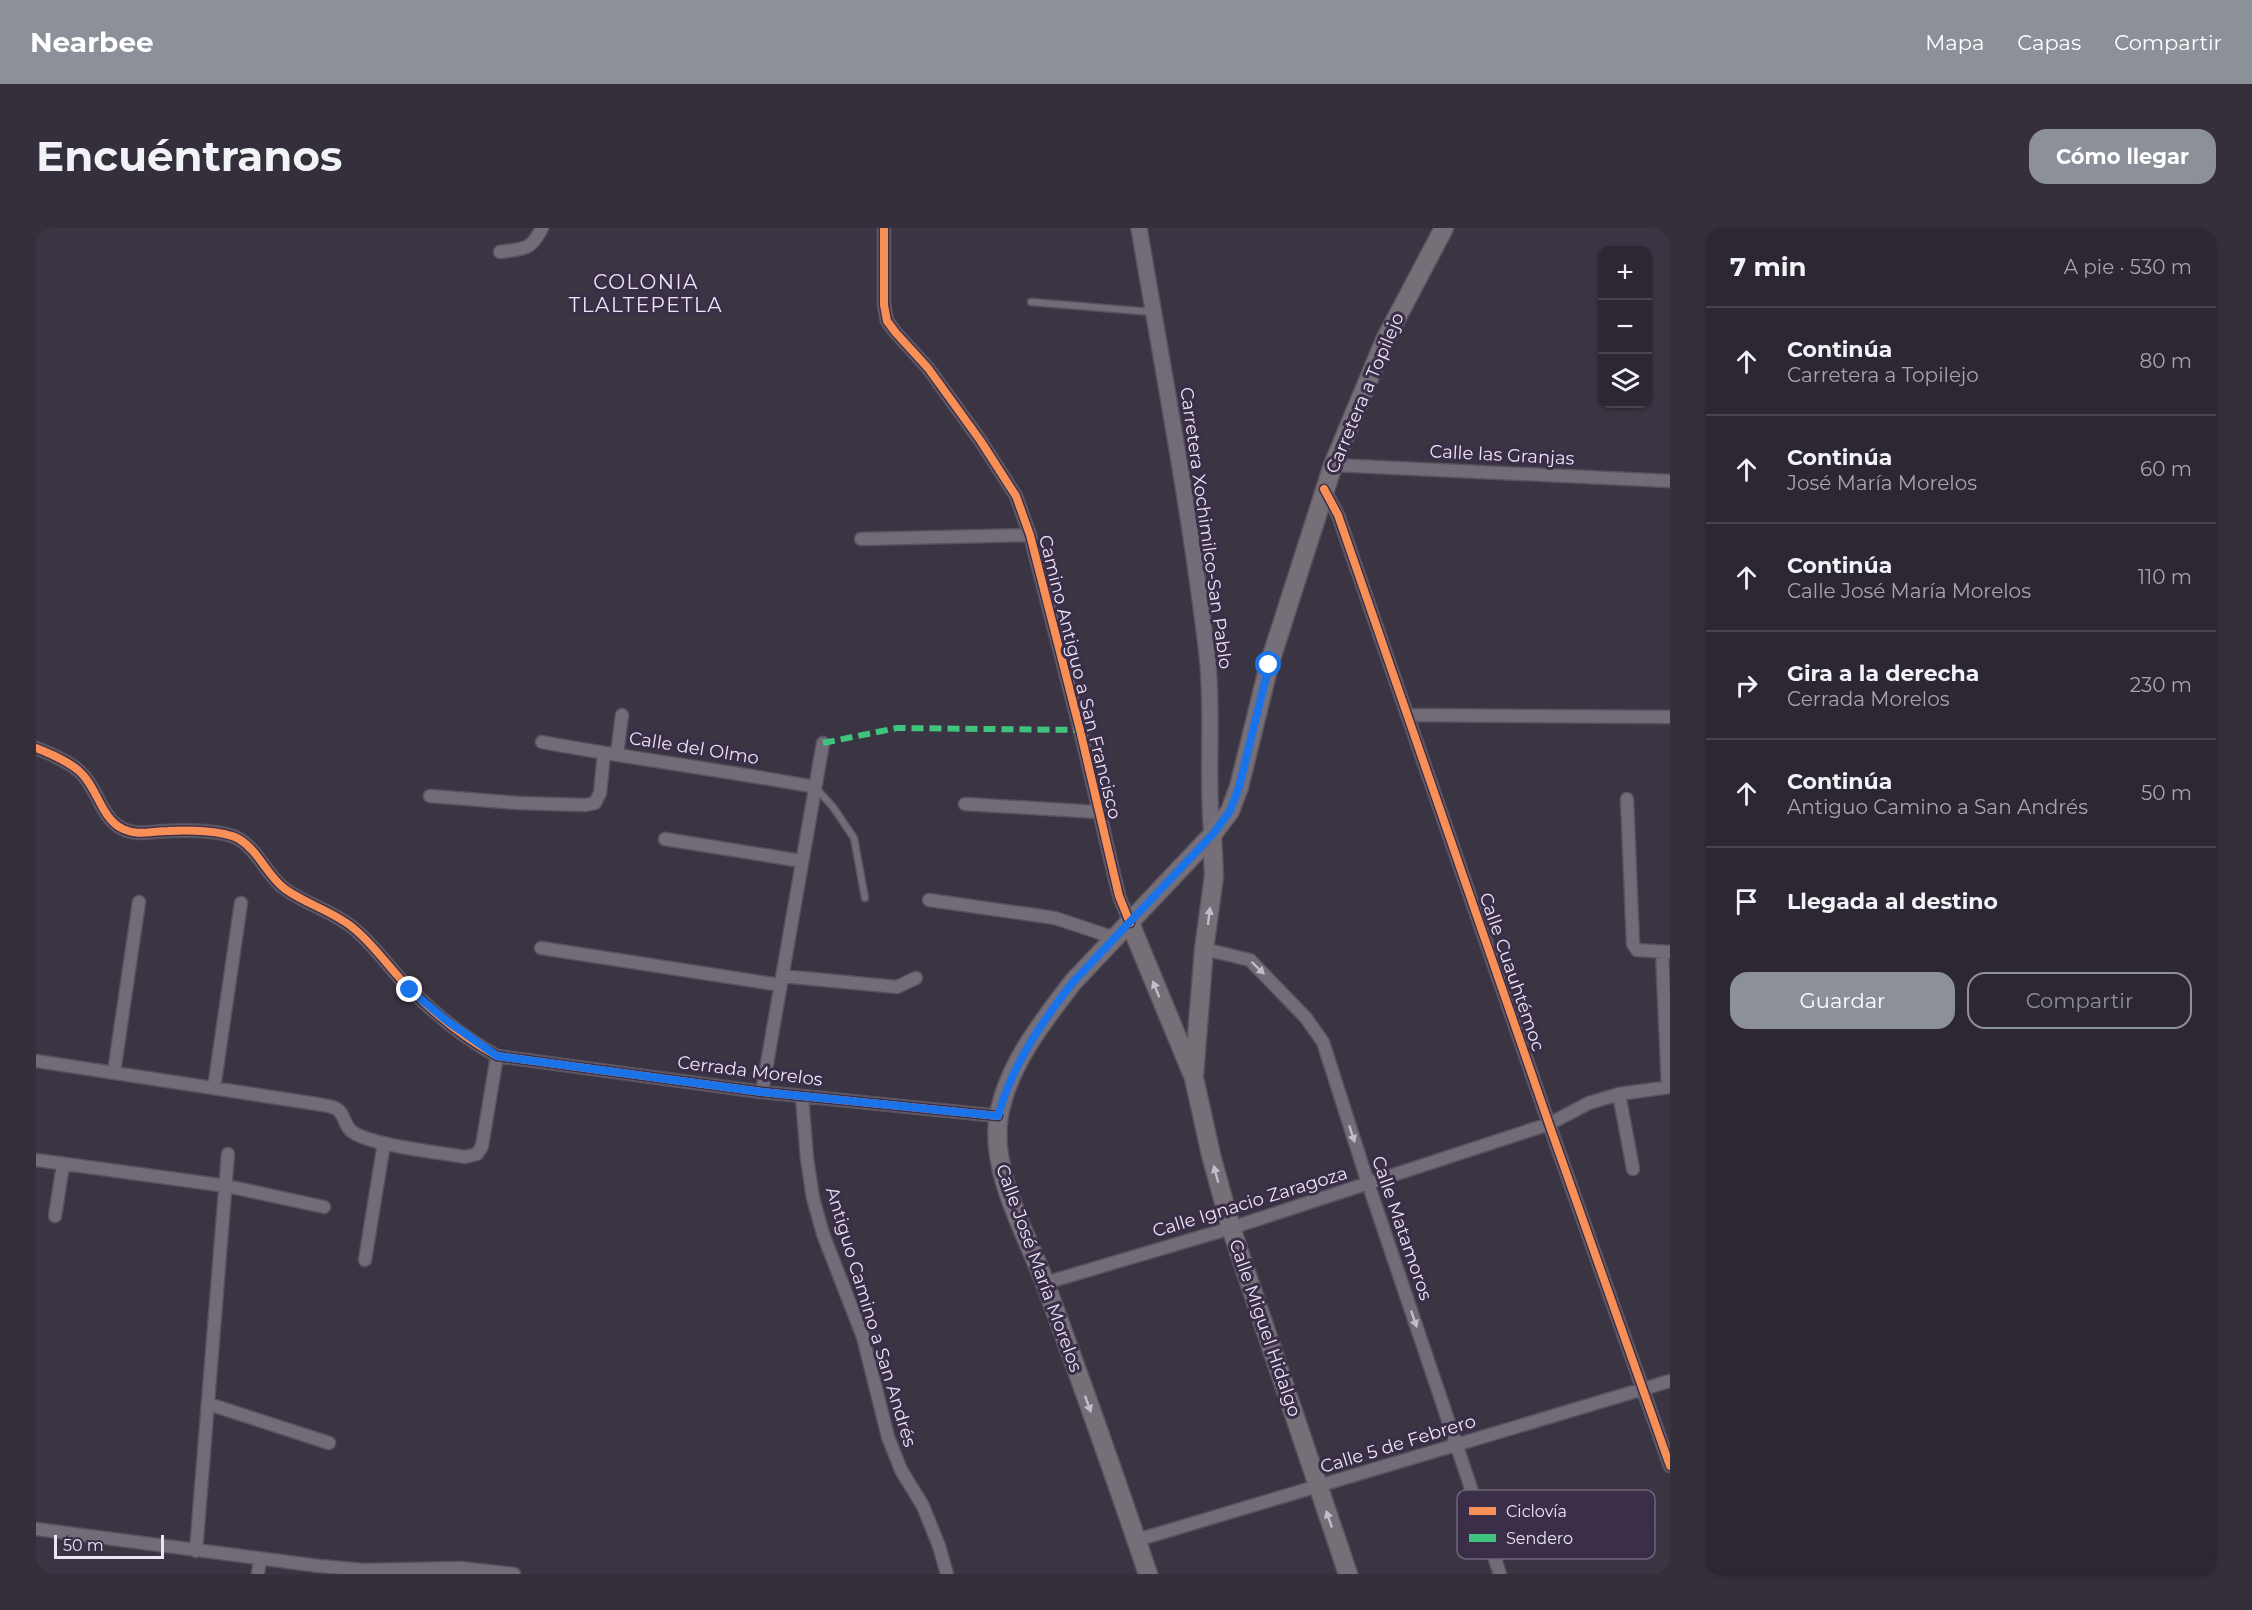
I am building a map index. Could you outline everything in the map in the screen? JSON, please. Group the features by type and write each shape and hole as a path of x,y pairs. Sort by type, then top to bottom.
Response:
{"main road":[{"name":"Carretera a Topilejo","path":"1130,923 1212,835 1230,811 1239,787 1269,665 1324,489 1385,340 1444,228"},
{"name":"Calle Miguel Hidalgo","path":"1194,1078 1204,950 1214,876 1212,835"},
{"name":"Calle Miguel Hidalgo","path":"1130,923 1194,1078 1211,1155 1231,1228 1348,1574"},
{"name":"Calle José María Morelos","path":"1130,923 1073,982 1038,1029 1009,1082 998,1116 997,1143 1001,1169 1045,1283 1148,1574"}],"street":[{"path":"500,252 530,247 542,228"},
{"name":"Camino Antiguo a San Francisco","path":"884,228 884,305 887,321 928,368 980,440 1016,496 1030,535 1080,730 1119,896 1130,923"},
{"name":"Carretera Xochimilco-San Pablo","path":"1139,228 1193,551 1207,655 1210,699 1209,804 1212,835"},
{"name":"Calle las Granjas","path":"1333,465 1670,481"},
{"name":"Calle Cuauhtémoc","path":"1324,489 1338,515 1670,1466"},
{"name":"Camino Antiguo a San Francisco","path":"861,539 1030,535"},
{"path":"542,742 610,754 622,715"},
{"path":"1408,715 1670,717"},
{"path":"762,1092 823,743"},
{"path":"36,748 62,760 83,774 112,822 124,830 140,833 200,832 237,838 248,846 284,889 322,908 352,927 384,958 410,990 447,1021 497,1056 482,1146 477,1154 465,1157 384,1143 355,1134 346,1127 343,1115 337,1109 36,1061"},
{"name":"Calle del Olmo","path":"430,796 518,803 585,805 595,803 600,793 610,754 744,773 815,787"},
{"path":"1627,799 1633,944 1637,950 1666,952 1669,1087"},
{"path":"965,804 1098,812"},
{"path":"664,839 801,861"},
{"path":"930,900 1055,918 1115,938"},
{"path":"114,1072 139,902"},
{"path":"214,1088 241,903"},
{"path":"541,948 781,981 897,987 916,978"},
{"name":"Calle Matamoros","path":"1204,950 1250,960 1316,1029 1323,1042 1472,1490"},
{"name":"Cerrada Morelos","path":"497,1056 802,1097 998,1116"},
{"name":"Calle Ignacio Zaragoza","path":"1045,1283 1231,1228 1549,1124 1589,1103 1619,1094 1669,1087"},
{"path":"1619,1094 1633,1169"},
{"name":"Antiguo Camino a San Andrés","path":"802,1097 807,1159 813,1198 823,1234 863,1337 888,1437 901,1470 923,1506 947,1574"},
{"path":"365,1260 384,1143"},
{"path":"196,1551 228,1154"},
{"path":"36,1160 227,1186 324,1207"},
{"path":"55,1216 63,1165"},
{"name":"Calle 5 de Febrero","path":"1137,1540 1670,1381"},
{"path":"209,1404 329,1443"},
{"path":"36,1529 196,1551 364,1570 460,1568 514,1574"},
{"path":"258,1574 260,1559"},
{"name":"Calle Matamoros","path":"1495,1559 1500,1574"}],"lane":[{"path":"1031,302 1153,312"},
{"path":"815,787 833,807 854,838 865,898"}],"marked path":[{"path":"823,743 897,728 1080,730"}],"cycle path":[{"path":"884,228 884,305 887,321 928,368 980,440 1016,496 1030,535 1080,730 1119,896 1130,923"},
{"path":"1324,489 1338,515 1670,1466"},
{"path":"36,748 61,759 79,771 110,819 123,829 139,833 205,831 239,839 252,850 279,884 352,927 403,982 431,1008 452,1026 497,1056 762,1092 998,1116"}],"district":[{"name":"COLONIA TLALTEPETLA","path":"646,294"}],"route":[{"path":"410,990 447,1021 497,1056 802,1097 998,1116 1005,1090 1016,1066 1056,1004 1073,982 1212,835 1230,811 1239,787 1269,665"}]}
